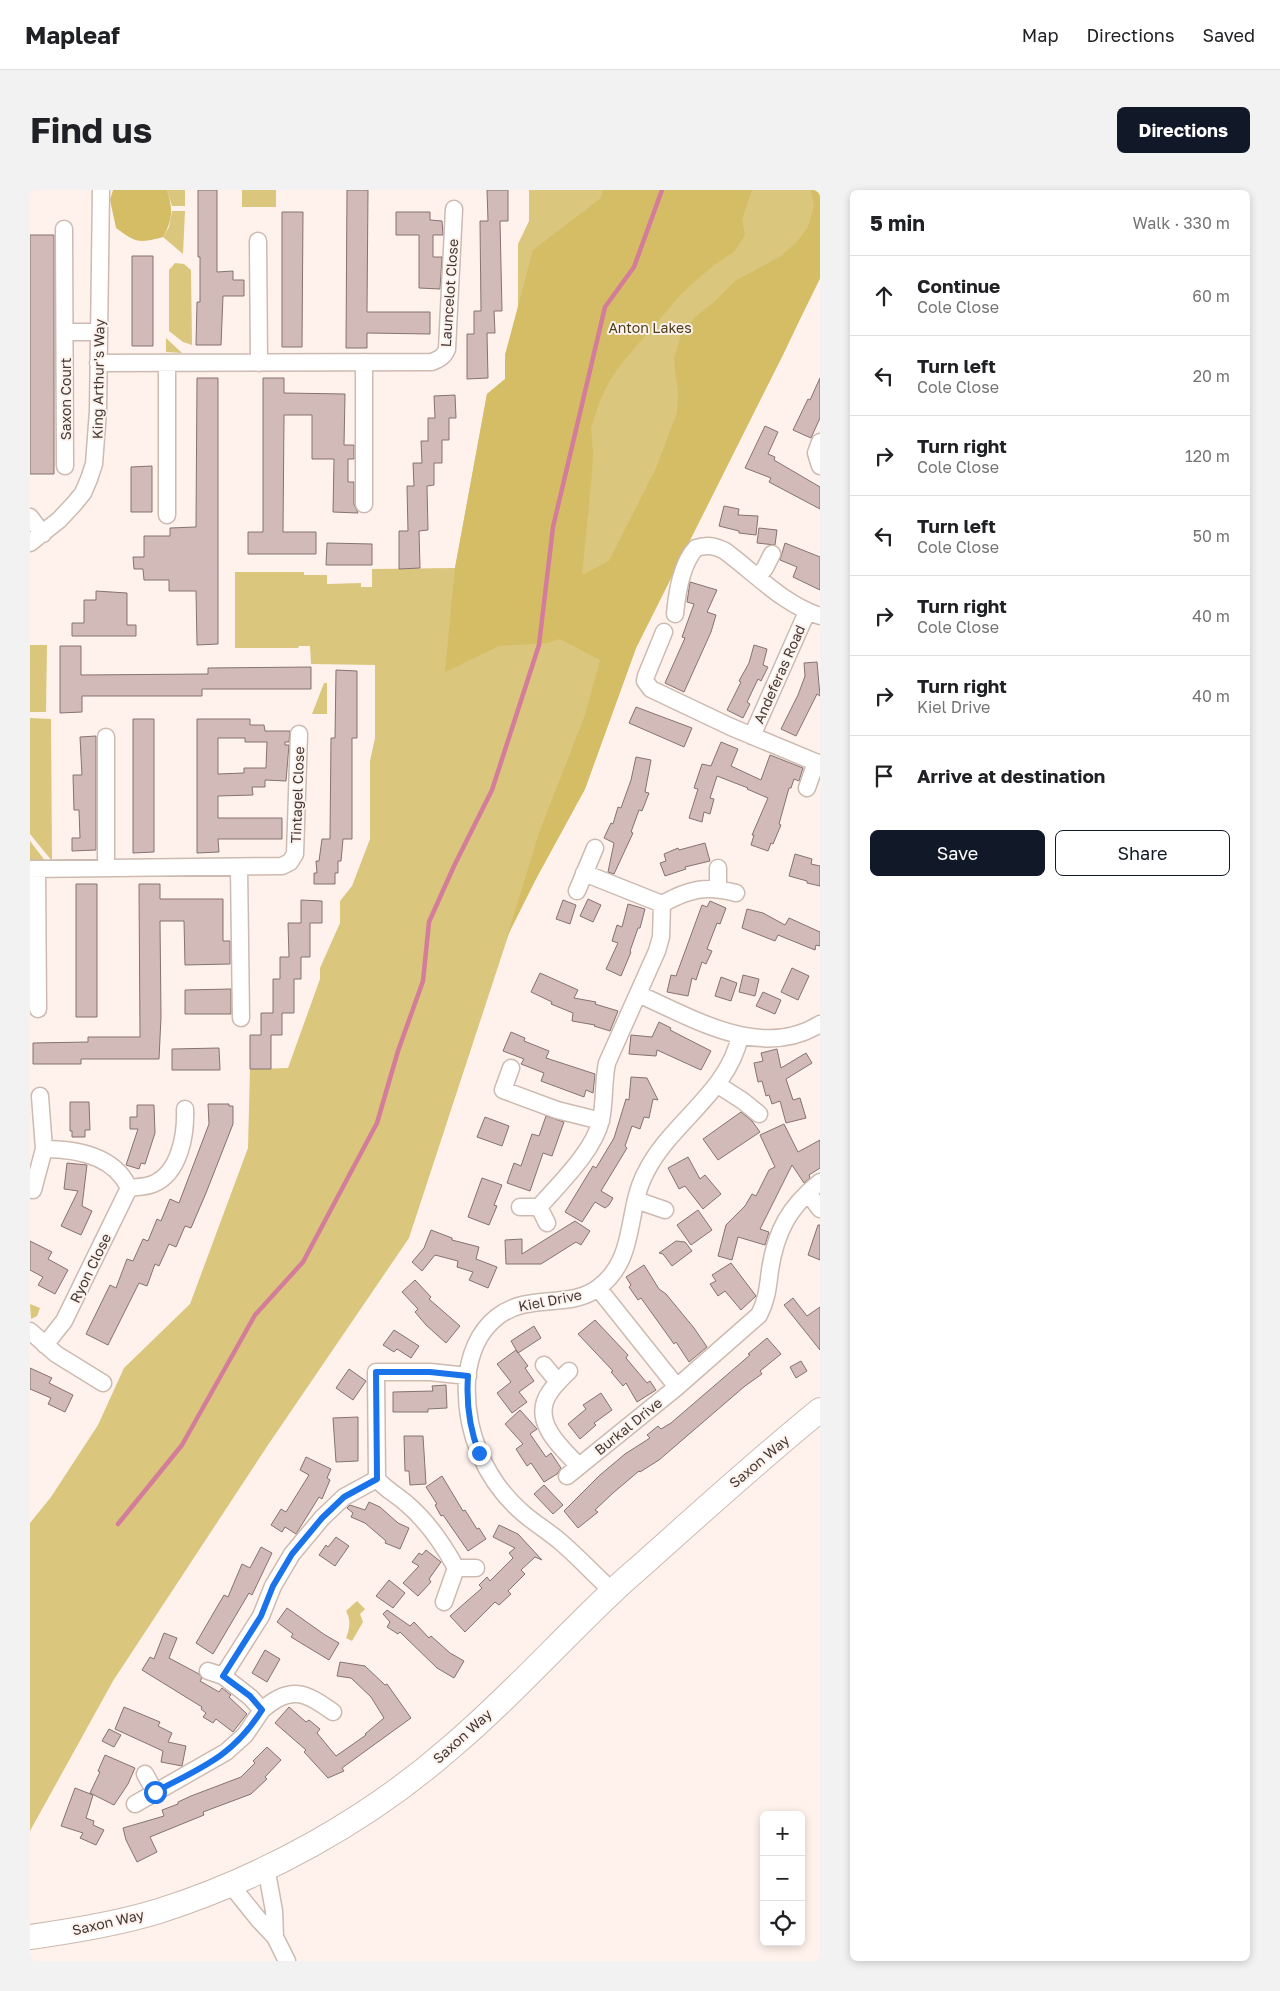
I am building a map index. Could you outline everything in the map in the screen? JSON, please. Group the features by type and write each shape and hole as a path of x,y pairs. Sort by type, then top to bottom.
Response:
{"street":[{"name":"King Arthur's Way","path":"36,539 70,508 83,492 89,480 96,450 101,190"},
{"name":"Launcelot Close","path":"98,363 432,362 444,355 447,349 454,209"},
{"name":"Saxon Court","path":"64,229 65,466"},
{"path":"258,241 259,363"},
{"path":"65,332 99,332"},
{"path":"364,362 364,504"},
{"path":"167,363 167,515"},
{"path":"820,442 816,453 820,466"},
{"path":"30,518 36,539"},
{"name":"Andeferas Road","path":"675,614 680,582 689,559 696,548 708,546 716,546 758,576 778,595 813,614 752,736"},
{"path":"758,576 772,554"},
{"name":"Andeferas Road","path":"664,632 646,676 647,686 752,736 818,763"},
{"name":"Tintagel Close","path":"38,1009 34,869 282,866 294,858 295,854 299,734"},
{"path":"106,737 106,868"},
{"path":"807,788 818,763"},
{"path":"577,891 595,848"},
{"path":"239,867 241,1018"},
{"path":"718,868 718,888"},
{"path":"584,873 662,904 689,891 718,888 736,893"},
{"path":"539,1207 588,1147 600,1122 607,1063 657,951 661,937 662,904"},
{"path":"638,994 699,1021 740,1036 780,1037 804,1032 820,1024"},
{"name":"Kiel Drive","path":"612,1592 563,1544 511,1502 496,1484 479,1453 469,1422 467,1408 468,1376 471,1360 480,1336 502,1314 520,1305 573,1298 598,1288 622,1260 626,1250 636,1200 652,1161 718,1085 738,1045 740,1036"},
{"path":"510,1068 503,1090 557,1110 600,1122"},
{"path":"718,1085 744,1101 759,1114"},
{"path":"33,1190 44,1149 40,1096"},
{"path":"44,1149 72,1150 98,1158 115,1170 130,1188 150,1185 163,1179 176,1160 184,1137 185,1109"},
{"name":"Burkal Drive","path":"544,1365 563,1376 545,1401 544,1419 573,1471 677,1387 759,1315 766,1300 772,1262 782,1226 787,1216 820,1182"},
{"name":"Ryon Close","path":"45,1345 64,1322 130,1188"},
{"path":"808,1193 820,1209"},
{"path":"636,1200 665,1210"},
{"path":"520,1207 539,1207"},
{"path":"539,1207 547,1223"},
{"path":"598,1288 677,1387"},
{"path":"30,1331 45,1345 103,1383"},
{"path":"377,1479 376,1372 430,1372 468,1376"},
{"name":"Saxon Way","path":"30,1938 82,1929 157,1911 230,1884 330,1834 383,1801 450,1749 612,1592 742,1475 820,1410"},
{"path":"377,1479 428,1524 456,1568 444,1602"},
{"path":"262,1710 250,1696 216,1673 261,1616 273,1586 292,1554 322,1518 344,1497 377,1479"},
{"path":"456,1568 476,1568"},
{"path":"135,1804 226,1752 245,1735 262,1710 279,1698 297,1694 312,1698 333,1712"},
{"path":"145,1774 155,1792"},
{"path":"266,1867 274,1911 275,1937"},
{"path":"230,1884 275,1937 287,1961"}],"green space":[{"path":"113,190 167,190 171,214 169,225 163,237 142,241 133,239 116,228 110,200"},
{"path":"167,190 185,190 185,206 172,206"},
{"path":"242,190 276,190 276,207 242,207"},
{"name":"Anton Lakes","path":"529,190 820,190 820,279 636,648 585,789 513,921 409,1238 268,1445 113,1681 30,1831 30,1523 51,1497 98,1425 124,1368 190,1304 248,1148 250,1069 288,1068 320,979 320,968 340,923 340,901 352,886 370,839 370,761 375,738 375,665 311,664 310,646 299,646 298,648 235,648 235,572 304,572 304,575 327,575 327,584 361,583 361,587 372,587 372,569 455,568 487,394 505,379 505,355 518,311 518,244 529,221"},
{"path":"603,190 752,190 742,220 745,235 734,252 715,264 682,293 622,363 610,380 599,403 591,428 592,474 582,575 609,561 656,468 677,413 678,394 674,359 681,335 695,317 714,302 735,281 781,256 797,242 808,227 814,206 811,190 820,190 820,277 783,355 636,648 585,789 507,937 539,833 585,715 600,660 560,639 547,643 499,646 445,672 455,568 487,394 505,379 505,355 533,250 601,198"},
{"path":"172,211 185,211 183,254 163,237 169,227"},
{"path":"175,263 184,264 191,270 192,345 183,342 169,331 169,270"},
{"path":"166,338 182,353 166,352"},
{"path":"30,645 47,645 46,712 30,712"},
{"path":"324,683 327,683 327,714 312,714"},
{"path":"30,718 51,719 52,861 30,834"},
{"path":"30,841 46,862 30,862"},
{"path":"30,1304 40,1308 37,1316 31,1319"},
{"path":"357,1601 365,1609 360,1614 363,1622 352,1641 346,1638 349,1618 346,1611"}],"building":[{"path":"198,190 217,190 217,272 233,271 233,280 244,280 244,296 223,296 221,345 196,345 197,302 200,302"},
{"path":"347,190 368,190 367,312 430,312 430,334 367,333 367,348 346,348"},
{"path":"487,190 508,190 508,221 500,221 502,311 494,311 495,333 487,333 488,378 467,379 467,334 474,334 474,311 481,311 480,221 488,221"},
{"path":"282,212 303,212 302,347 282,347"},
{"path":"396,212 430,212 430,220 442,221 443,235 433,235 433,257 442,257 440,289 419,288 419,235 396,235"},
{"path":"30,235 54,235 54,474 30,474"},
{"path":"132,256 153,256 153,346 132,346"},
{"path":"197,378 218,378 218,644 197,645 196,591 169,591 169,580 144,580 143,569 134,569 133,557 144,557 144,536 170,536 170,528 196,527"},
{"path":"263,378 284,378 284,393 345,394 344,445 354,445 354,459 348,459 348,482 354,482 354,504 358,513 333,512 334,459 312,459 312,415 284,415 283,532 316,532 316,554 248,554 248,532 263,532"},
{"path":"820,378 820,418 811,438 793,430"},
{"path":"455,395 456,418 449,418 449,440 442,440 442,463 434,463 434,485 427,486 428,530 419,531 420,568 399,569 399,531 408,531 407,486 414,486 413,463 422,463 421,441 428,441 428,418 435,418 434,396"},
{"path":"765,426 778,432 768,454 775,457 774,460 820,487 820,509 769,482 771,478 745,468"},
{"path":"152,466 152,512 131,512 131,467"},
{"path":"724,506 739,509 738,515 758,516 756,535 739,533 739,531 719,526"},
{"path":"759,528 777,530 775,545 757,543"},
{"path":"327,543 372,544 372,565 326,565"},
{"path":"785,543 820,557 820,590 793,577 797,567 780,560"},
{"path":"690,582 717,590 707,612 716,615 711,632 684,692 665,683 685,638 682,637 694,604 687,602"},
{"path":"96,591 127,593 127,625 136,625 136,636 72,636 72,623 84,623 84,600 96,600"},
{"path":"754,645 767,649 763,665 768,667 761,681 758,679 747,702 750,704 743,718 727,710 749,663"},
{"path":"60,646 81,646 81,675 208,674 208,668 311,667 311,689 202,689 202,696 82,696 82,712 60,713"},
{"path":"817,662 820,696 817,694 796,736 781,729 805,676 804,663"},
{"path":"336,670 357,671 357,738 352,738 352,839 343,839 341,861 338,861 338,873 335,873 335,884 314,884 314,873 317,873 316,861 319,861 322,839 330,839 331,738 335,738"},
{"path":"636,707 692,728 684,747 629,723"},
{"path":"133,719 154,719 154,852 133,853"},
{"path":"197,719 250,719 250,725 264,725 265,731 290,731 289,742 285,742 285,745 289,745 286,781 265,780 265,787 252,787 253,795 218,796 218,818 282,818 282,839 218,839 219,852 197,853","holes":["218,738 245,738 245,742 267,742 266,768 244,768 244,773 218,774"]},
{"path":"96,736 96,850 72,851 72,838 80,838 79,810 74,810 73,775 82,775 80,737"},
{"path":"721,742 738,749 731,766 761,780 770,755 803,768 799,781 794,779 791,788 789,788 779,824 781,825 768,851 751,845 754,835 752,835 768,798 748,788 717,776 710,798 714,799 710,814 704,812 702,822 689,818 698,789 694,788 702,764 711,766"},
{"path":"636,757 651,760 645,792 649,793 642,811 639,810 631,832 633,833 614,874 608,872 614,843 604,838 611,823 613,824 618,807 621,808 631,780"},
{"path":"705,843 710,861 685,867 686,869 665,876 660,863 666,861 664,854 678,848 679,850"},
{"path":"795,854 812,859 811,864 820,866 820,886 789,876"},
{"path":"76,884 97,884 97,1017 76,1017"},
{"path":"139,884 160,884 160,899 223,899 223,941 230,941 230,964 185,965 184,921 160,921 161,1017 159,1059 81,1059 81,1064 33,1064 33,1043 88,1042 88,1037 140,1037"},
{"path":"588,899 601,905 593,922 580,916"},
{"path":"301,900 322,901 322,923 310,923 310,957 301,957 301,979 294,979 294,1013 282,1013 282,1035 271,1035 271,1069 250,1069 250,1035 261,1035 261,1013 273,1013 273,979 280,979 280,957 289,957 288,923 301,923"},
{"path":"563,900 576,905 570,924 556,919"},
{"path":"710,901 726,908 720,924 717,923 707,949 712,951 706,964 702,962 696,980 692,978 688,996 667,992 671,975 676,976 702,905 707,907"},
{"path":"628,904 645,909 640,928 638,928 621,976 606,969 618,943 612,941 617,925 622,927"},
{"path":"747,909 763,913 785,925 789,918 820,932 820,946 816,945 815,950 778,935 775,941 742,928"},
{"path":"792,968 809,976 798,1000 781,992"},
{"path":"540,973 578,990 574,998 596,1002 595,1004 618,1011 610,1031 595,1025 572,1021 573,1013 551,1004 552,1002 531,992"},
{"path":"743,975 759,979 755,996 739,992"},
{"path":"721,977 737,983 731,1001 715,996"},
{"path":"231,989 231,1014 185,1014 185,990"},
{"path":"763,992 781,1000 775,1014 756,1006"},
{"path":"659,1022 671,1028 670,1030 711,1051 701,1070 657,1050 656,1056 629,1054 631,1035 652,1037"},
{"path":"511,1032 525,1038 524,1041 549,1051 546,1058 595,1074 593,1093 586,1090 584,1097 541,1081 544,1073 521,1064 524,1059 503,1051"},
{"path":"219,1048 220,1070 172,1070 172,1049"},
{"path":"777,1049 781,1068 806,1053 812,1063 786,1079 793,1100 800,1098 806,1118 786,1123 780,1101 772,1104 769,1095 766,1096 762,1081 758,1082 754,1063 763,1061 761,1053"},
{"path":"631,1077 647,1078 658,1100 653,1099 649,1118 644,1117 640,1129 632,1126 625,1146 627,1148 601,1191 613,1198 609,1205 605,1208 595,1202 582,1222 565,1212 593,1166 596,1168 614,1138 626,1099 629,1100"},
{"path":"70,1102 89,1102 90,1130 85,1130 85,1137 72,1137 72,1131 70,1131"},
{"path":"208,1104 229,1104 229,1106 233,1106 233,1124 206,1193 191,1228 185,1226 176,1247 169,1244 159,1266 155,1264 147,1286 139,1283 108,1345 86,1334 110,1285 116,1288 127,1259 133,1261 143,1239 148,1241 157,1219 161,1221 170,1199 179,1203 209,1124"},
{"path":"137,1105 154,1105 155,1133 145,1164 141,1163 139,1169 126,1165 138,1129 130,1129 130,1117 137,1117"},
{"path":"741,1112 752,1121 760,1132 718,1160 703,1139"},
{"path":"546,1116 564,1122 552,1156 543,1153 530,1191 507,1183 514,1163 521,1166 532,1134 539,1136"},
{"path":"485,1117 509,1126 502,1146 477,1137"},
{"path":"784,1124 798,1152 820,1140 820,1168 809,1175 810,1178 804,1183 792,1165 760,1229 769,1232 765,1245 738,1237 732,1260 718,1256 726,1225 745,1206 752,1194 756,1196 769,1170 775,1167 760,1135"},
{"path":"688,1157 700,1179 705,1175 721,1194 703,1209 685,1186 679,1189 668,1168"},
{"path":"67,1163 87,1165 82,1206 92,1211 81,1235 61,1226 78,1191 64,1189"},
{"path":"482,1178 502,1185 494,1205 497,1206 489,1225 468,1217"},
{"path":"698,1210 712,1230 691,1245 677,1225"},
{"path":"575,1221 590,1231 581,1245 576,1242 541,1264 506,1264 505,1240 522,1239 522,1254"},
{"path":"818,1225 820,1225 820,1260 808,1255"},
{"path":"431,1230 452,1238 452,1240 479,1247 476,1259 497,1267 488,1288 469,1280 473,1272 457,1267 458,1261 435,1255 422,1271 412,1262 424,1248"},
{"path":"30,1241 52,1252 48,1259 68,1270 55,1294 38,1285 43,1277 30,1270"},
{"path":"676,1241 685,1242 692,1251 672,1266 663,1254 659,1253"},
{"path":"731,1263 756,1296 741,1310 725,1291 718,1296 710,1284 716,1281 712,1275"},
{"path":"644,1265 659,1289 666,1294 707,1347 689,1362 676,1342 674,1344 641,1298 638,1300 629,1287 631,1285 626,1277"},
{"path":"415,1280 431,1297 429,1299 460,1326 446,1343 426,1325 415,1312 418,1309 402,1292"},
{"path":"793,1298 807,1316 820,1307 820,1350 784,1305"},
{"path":"595,1320 628,1355 626,1358 647,1383 650,1381 656,1390 637,1402 626,1383 623,1386 611,1372 613,1371 578,1334"},
{"path":"534,1326 541,1338 518,1353 511,1341"},
{"path":"394,1330 419,1346 411,1358 397,1349 394,1352 383,1345"},
{"path":"767,1338 781,1354 760,1371 762,1374 745,1386 659,1460 639,1471 595,1510 598,1512 578,1528 564,1511 600,1475 625,1454 650,1438 647,1435 658,1426 661,1429 671,1423"},
{"path":"516,1350 528,1366 525,1368 534,1381 519,1392 527,1402 512,1413 497,1393 511,1382 497,1364"},
{"path":"801,1361 807,1371 796,1378 790,1367"},
{"path":"30,1368 52,1378 49,1383 73,1395 65,1412 48,1404 51,1398 30,1389"},
{"path":"349,1369 366,1381 353,1400 336,1388"},
{"path":"446,1385 447,1408 428,1409 428,1412 393,1412 393,1392 433,1391 432,1386"},
{"path":"601,1393 612,1410 594,1423 596,1425 580,1439 568,1424 586,1409 583,1405"},
{"path":"520,1410 537,1429 530,1434 546,1457 551,1453 561,1468 557,1474 544,1482 531,1463 527,1466 516,1449 523,1444 505,1424"},
{"path":"358,1417 358,1461 336,1462 333,1418"},
{"path":"404,1436 423,1436 426,1484 410,1485 409,1471 405,1471"},
{"path":"306,1457 331,1469 327,1478 330,1480 322,1499 319,1497 296,1534 285,1527 282,1532 271,1525 281,1509 286,1512 309,1475 300,1470"},
{"path":"442,1476 463,1511 465,1510 486,1539 468,1551 443,1515 441,1516 435,1505 437,1504 426,1487"},
{"path":"544,1485 563,1505 553,1514 534,1494"},
{"path":"369,1502 380,1507 398,1523 409,1528 400,1549 385,1543 386,1541 365,1523 351,1517 353,1513 347,1508 350,1505 365,1510"},
{"path":"499,1525 518,1534 542,1560 535,1557 521,1570 525,1574 508,1591 511,1594 499,1605 495,1602 465,1632 450,1616 482,1588 479,1585 487,1577 490,1581 513,1558 509,1553 515,1548 493,1537"},
{"path":"336,1537 349,1546 335,1566 319,1555 326,1545 328,1547"},
{"path":"261,1547 272,1553 252,1595 249,1593 213,1654 196,1643 224,1595 228,1597 242,1564 250,1568"},
{"path":"426,1550 441,1562 429,1579 431,1582 418,1596 403,1583 419,1566 412,1562 419,1553 422,1555"},
{"path":"389,1580 405,1593 393,1608 376,1596"},
{"path":"287,1608 339,1643 329,1660 291,1637 293,1634 277,1622"},
{"path":"387,1610 410,1626 414,1622 429,1638 431,1636 450,1653 464,1661 454,1678 437,1668 400,1632 398,1634 387,1627 390,1622 383,1614"},
{"path":"164,1633 177,1638 169,1658 199,1674 202,1678 200,1681 219,1692 222,1688 231,1695 229,1697 247,1714 233,1732 216,1719 213,1723 203,1717 206,1713 201,1709 202,1707 142,1670 150,1657 154,1659"},
{"path":"265,1650 280,1659 267,1682 252,1673"},
{"path":"340,1662 365,1666 385,1685 387,1684 411,1718 342,1768 344,1771 328,1778 304,1752 306,1750 275,1723 289,1707 306,1722 309,1720 320,1729 317,1733 336,1756 366,1735 384,1718 371,1697 351,1678 337,1676"},
{"path":"124,1707 160,1722 158,1726 172,1733 168,1742 186,1746 182,1766 161,1762 163,1751 115,1729"},
{"path":"109,1729 121,1735 114,1747 102,1741"},
{"path":"267,1747 281,1760 265,1777 267,1779 251,1794 203,1812 204,1815 150,1837 157,1852 137,1862 126,1840 123,1828 164,1816 162,1810 178,1804 178,1802 191,1796 241,1777"},
{"path":"105,1755 135,1768 128,1784 114,1805 90,1793 100,1772 98,1771"},
{"path":"75,1788 93,1795 86,1818 94,1821 93,1825 104,1830 96,1845 80,1838 83,1833 61,1826"}],"waterway":[{"path":"118,1524 182,1445 255,1315 303,1262 377,1123 398,1051 423,981 429,922 454,866 492,790 539,645 553,527 605,307 634,267 662,190"}],"route":[{"path":"155,1792 215,1760 226,1752 245,1735 262,1710 250,1696 223,1676 255,1627 280,1572 292,1554 322,1518 344,1497 357,1488 377,1479 376,1372 407,1371 468,1376 467,1408 469,1422 479,1453"}]}
